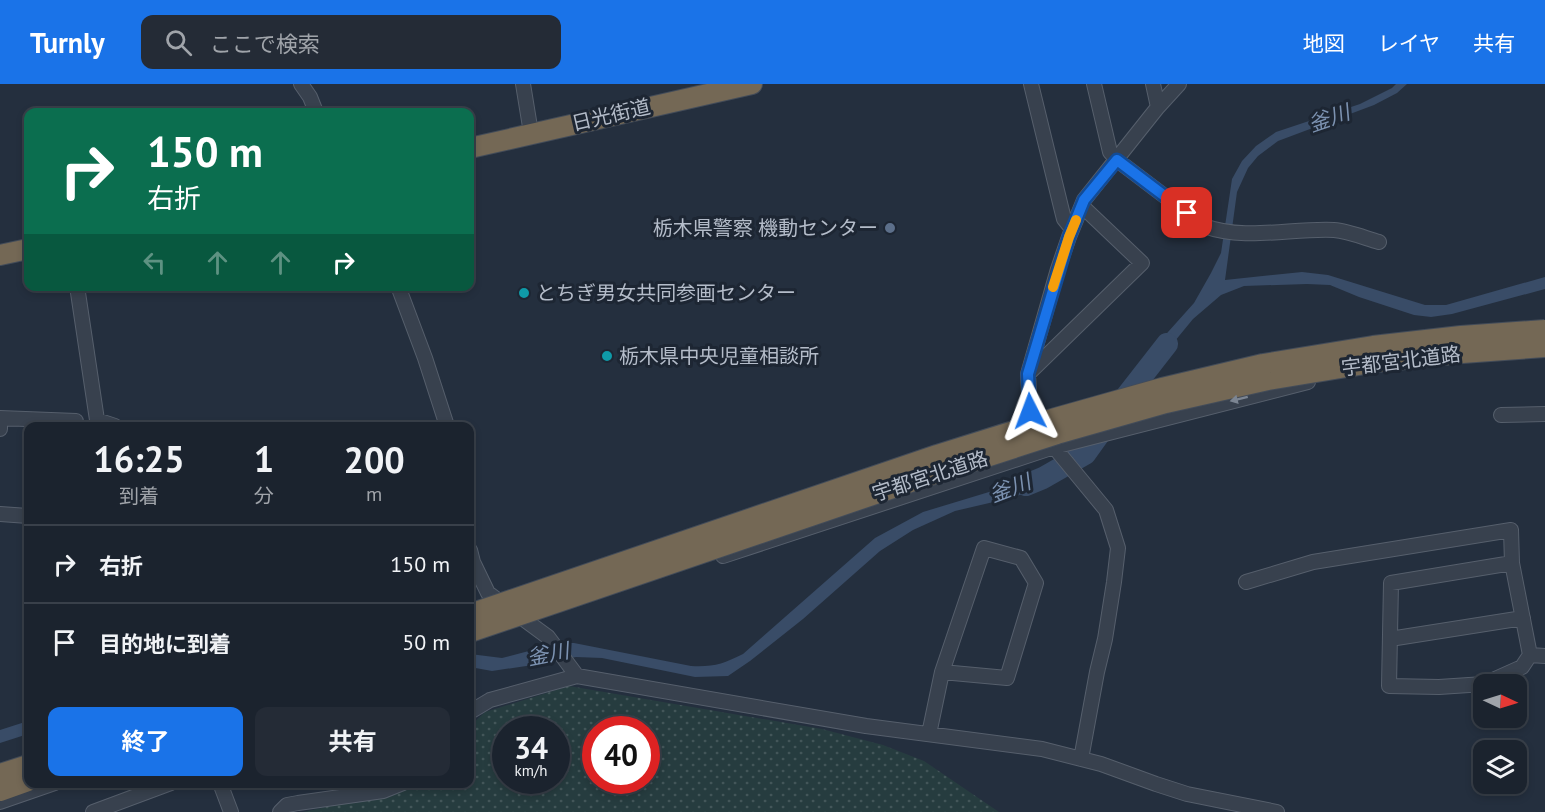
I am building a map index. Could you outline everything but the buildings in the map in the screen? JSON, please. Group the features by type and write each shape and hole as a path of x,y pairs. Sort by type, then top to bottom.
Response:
{"highway":[{"name":"日光街道","path":"474,147 752,84"},
{"path":"0,255 24,250"},
{"name":"宇都宮北道路","path":"474,613 937,455 1052,418 1162,388 1263,364 1374,346 1461,336 1545,330"},
{"name":"宇都宮北道路","path":"474,631 953,468 1057,434 1166,403 1268,380 1377,362 1545,347"},
{"path":"0,774 24,766"},
{"path":"0,791 24,782"}],"street":[{"path":"301,84 314,108"},
{"path":"523,84 531,133"},
{"path":"1031,84 1064,219 1072,229"},
{"path":"1094,84 1110,152 1117,160 1204,226 1217,231 1240,233 1336,230 1379,242"},
{"path":"1153,84 1158,107"},
{"path":"1081,759 1105,639 1118,548 1106,510 1057,450 1030,411 1028,374 1059,269 1084,200 1179,84"},
{"path":"1028,374 1142,263 1082,206"},
{"path":"78,291 97,420 103,422"},
{"path":"400,291 446,422"},
{"path":"474,605 1034,418 1247,360 1424,330 1545,321"},
{"path":"474,639 1057,450 1324,377 1491,357 1545,355"},
{"path":"1501,415 1545,414"},
{"path":"0,429 0,418 76,422"},
{"path":"0,514 24,516"},
{"path":"1245,582 1313,562 1511,530 1512,563 1530,655 1522,667 1484,684 1439,687 1389,686 1391,583 1512,563"},
{"path":"929,734 942,672 984,548 1021,558 1035,583 1007,678 942,672"},
{"path":"474,564 488,593 548,638 577,676"},
{"path":"1390,639 1523,618"},
{"path":"1530,655 1545,656"},
{"path":"474,710 490,700 577,676 866,726 1042,749 1081,759 1187,794 1277,812"},
{"path":"0,767 24,758"},
{"path":"0,802 41,788"},
{"path":"93,812 158,788"},
{"path":"222,788 231,812"},
{"path":"280,812 287,805 298,802 373,788 383,791 390,788"}],"green space":[{"path":"569,686 822,729 883,745 924,761 999,812 303,812 391,793 402,788 474,788 474,722 485,712"}],"water":[{"path":"1396,84 1407,84 1397,93 1374,105 1278,141 1258,156 1248,168 1237,192 1225,280 1302,272 1328,275 1425,305 1446,305 1545,277 1545,289 1452,314 1431,317 1414,315 1330,285 1244,286 1221,295 1193,319 1152,369 1142,361 1194,303 1221,253 1232,179 1242,161 1256,146 1276,132 1360,104"},
{"path":"1051,470 1058,479 1015,497 955,511 913,530 880,551 803,619 728,676 695,677 602,658 576,657 492,671 474,668 474,654 502,658 559,643 574,643 691,666 706,666 724,662 743,654 875,538 923,512 1018,485"},
{"path":"24,722 24,735 0,743 0,730"}],"waterway":[{"name":"釜川","path":"1026,485 1085,454 1167,344"}],"slow traffic":[{"path":"1053,287 1076,220"}],"place":[{"name":"栃木県警察 機動センター","path":"890,228"},
{"name":"とちぎ男女共同参画センター","path":"524,293"},
{"name":"栃木県中央児童相談所","path":"607,356"}],"route":[{"path":"1030,411 1028,374 1069,237 1084,200 1117,160 1187,213"}]}
